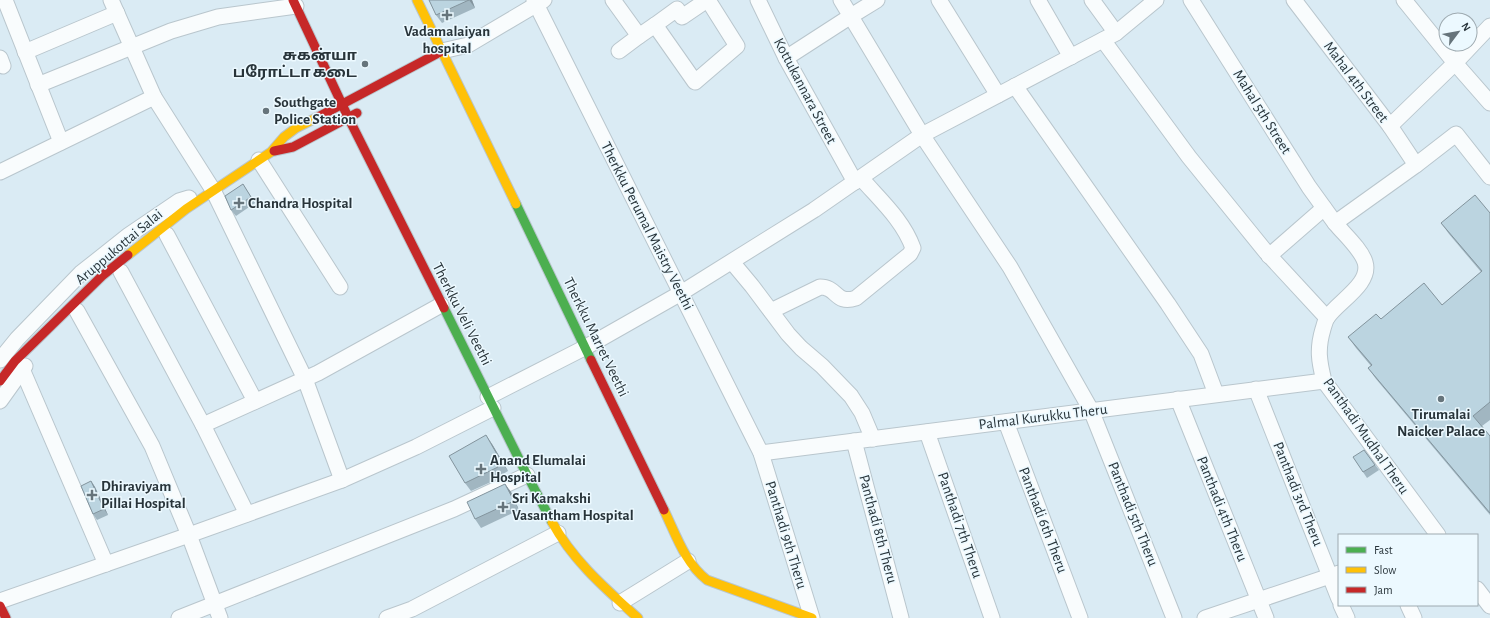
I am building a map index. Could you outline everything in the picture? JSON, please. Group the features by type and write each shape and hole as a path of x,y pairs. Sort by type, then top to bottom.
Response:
{"main road":[{"name":"Therkku Marret Veethi","path":"418,0 444,62 586,347 688,561 698,573 707,580 812,618"},
{"name":"Therkku Veli Veethi","path":"295,3 341,104 490,402 558,533 589,573 638,618"},
{"name":"Aruppukottai Salai","path":"0,381 15,361 102,276 186,209 265,156 284,137 296,128 341,104 444,62"},
{"name":"Aruppukottai Salai","path":"265,156 293,147 308,140 368,107"},
{"path":"0,606 6,618"}],"street":[{"path":"5,0 61,142"},
{"path":"613,0 639,36"},
{"path":"619,51 677,9 682,17 708,0 737,46 695,82 655,25"},
{"name":"Kottukannara Street","path":"758,0 786,58 858,180 900,222 907,232 913,248 910,254 856,298 848,301 843,300 827,287 820,287 771,311"},
{"name":"Panthadi 5th Theru","path":"841,0 922,135 1010,267 1091,410 1174,618"},
{"path":"786,58 877,0"},
{"path":"939,0 998,95"},
{"path":"1038,0 1071,57"},
{"path":"1092,0 1110,36 1189,157 1269,256 1327,318"},
{"path":"0,600 189,535 342,480 416,446 732,262 814,210 922,135 1110,36 1156,0"},
{"name":"Mahal 5th Street","path":"1191,0 1309,187 1335,223"},
{"name":"Mahal 4th Street","path":"1294,0 1390,126 1416,165"},
{"path":"1404,0 1455,63 1490,103"},
{"path":"444,62 468,45 538,2"},
{"name":"Therkku Perumal Maistry Veethi","path":"538,2 761,453"},
{"path":"38,85 171,31 218,17 295,3"},
{"path":"25,52 114,6 154,97 213,190 305,379 342,480"},
{"path":"1390,126 1455,63 1490,26"},
{"path":"1016,86 1168,304 1201,354 1216,394"},
{"path":"0,172 154,97"},
{"path":"1335,223 1416,165 1456,134 1490,177"},
{"path":"265,156 340,287"},
{"path":"0,360 81,273 129,235 179,201 192,198 199,200 198,206 193,213 88,299 22,369 0,401"},
{"path":"1269,256 1324,208"},
{"name":"Panthadi Mudhal Theru","path":"1335,223 1361,253 1366,263 1366,273 1362,282 1327,318 1319,341 1319,360 1324,380 1437,534"},
{"path":"167,234 255,401"},
{"path":"732,262 788,334 851,396 862,413 873,439"},
{"path":"121,272 203,425 246,514"},
{"path":"203,425 318,373 441,305"},
{"path":"77,311 152,446 189,535 217,611"},
{"path":"22,369 106,564"},
{"name":"Palmal Kurukku Theru","path":"761,453 1324,380"},
{"name":"Panthadi 3rd Theru","path":"1256,389 1334,575 1338,594"},
{"name":"Panthadi 4th Theru","path":"1178,399 1266,618"},
{"name":"Panthadi 6th Theru","path":"1006,422 1080,618"},
{"name":"Panthadi 7th Theru","path":"927,432 992,618"},
{"name":"Panthadi 8th Theru","path":"854,441 901,618"},
{"name":"Panthadi 9th Theru","path":"761,453 812,618"},
{"path":"179,618 217,611 454,509 527,475"},
{"path":"387,618 412,609 558,533"},
{"path":"620,603 688,561"},
{"path":"1205,618 1334,575"},
{"path":"1478,590 1490,606"},
{"path":"1342,606 1347,618"},
{"path":"1408,606 1414,618"}],"building":[{"path":"429,0 469,0 436,15"},
{"path":"243,184 251,197 231,210 225,196"},
{"name":"Tirumalai Naicker Palace","path":"1475,195 1490,213 1490,402 1473,416 1490,436 1490,513 1368,368 1372,365 1348,337 1376,314 1381,319 1424,283 1442,305 1482,271 1441,223"},
{"path":"486,435 502,463 497,466 498,467 465,483 449,456"},
{"path":"1364,450 1375,465 1363,472 1353,457"},
{"path":"91,481 104,509 93,514 81,486"},
{"path":"505,484 514,501 475,519 467,502"}],"traffic: fast":[{"path":"516,204 591,360"},
{"path":"444,308 552,522"}],"traffic: slow":[{"path":"417,0 516,204"},
{"path":"128,255 186,209 271,152 284,137 296,128 318,117"},
{"path":"664,510 687,557 699,573 707,580 812,618"},
{"path":"552,522 560,536 580,562 602,585 638,618"}],"traffic: jam":[{"path":"293,0 348,117 444,308"},
{"path":"318,117 442,51"},
{"path":"274,151 293,147 357,113"},
{"path":"0,381 15,361 102,276 128,255"},
{"path":"591,360 664,510"},
{"path":"0,606 6,618"}],"place":[{"name":"Vadamalaiyan hospital","path":"447,15"},
{"name":"சுகன்யா பரோட்டா கடை","path":"365,64"},
{"name":"Southgate Police Station","path":"266,111"},
{"name":"Chandra Hospital","path":"239,203"},
{"name":"Tirumalai Naicker Palace","path":"1441,399"},
{"name":"Anand Elumalai Hospital","path":"481,469"},
{"name":"Dhiraviyam Pillai Hospital","path":"92,495"},
{"name":"Sri Kamakshi Vasantham Hospital","path":"503,507"}]}
